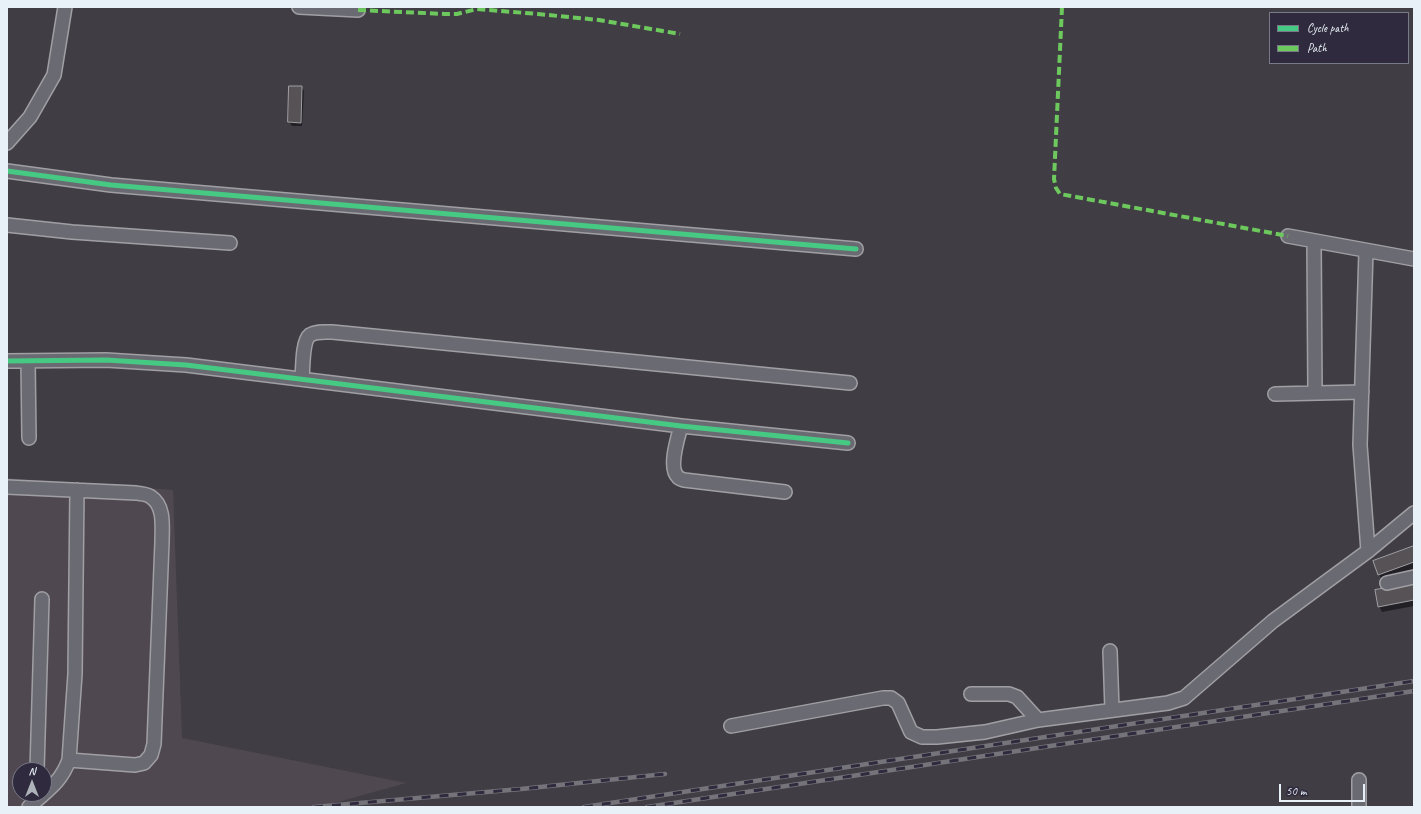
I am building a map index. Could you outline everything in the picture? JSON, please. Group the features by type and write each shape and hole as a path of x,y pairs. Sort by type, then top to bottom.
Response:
{"street":[{"path":"7,143 30,117 54,75 65,7"},
{"path":"299,7 358,10"},
{"path":"7,171 112,185 856,249"},
{"path":"7,226 230,243"},
{"path":"1288,236 1414,259"},
{"path":"1314,241 1315,393"},
{"path":"1366,250 1360,446 1368,551"},
{"path":"302,379 305,341 310,335 318,332 332,332 850,383"},
{"path":"7,361 106,360 186,365 681,426 848,443"},
{"path":"28,361 29,438"},
{"path":"1275,394 1362,392"},
{"path":"681,426 674,458 674,471 678,477 684,480 785,492"},
{"path":"7,487 136,493 151,496 158,504 162,514 154,744 151,755 144,763 135,765 69,760"},
{"path":"52,787 64,773 69,760 75,674 77,490"},
{"path":"731,726 883,698 891,698 898,703 911,732 922,736 937,738 985,732 1038,720 1168,703 1184,698 1273,621 1368,551 1414,513"},
{"path":"1387,583 1414,577"},
{"path":"37,762 42,599"},
{"path":"1110,651 1112,710"},
{"path":"971,694 994,693 1009,694 1017,697 1038,720"},
{"path":"1359,780 1360,807"}],"shaded area":[{"path":"7,478 173,490 182,738 406,783 320,807 7,807"}],"building":[{"path":"289,86 302,86 301,123 288,122"},
{"path":"1414,546 1414,562 1378,575 1373,561"},
{"path":"1414,583 1414,600 1378,607 1375,590"}],"railway":[{"path":"584,807 1414,681"},
{"path":"647,807 1414,691"},
{"path":"314,807 521,789 665,774"}],"marked path":[{"path":"1062,7 1054,179 1056,188 1060,194 1288,236"},
{"path":"358,10 457,14 477,9 599,20 680,34"}],"cycle path":[{"path":"7,171 111,185 856,249"},
{"path":"7,361 106,360 186,365 681,426 848,443"}]}
